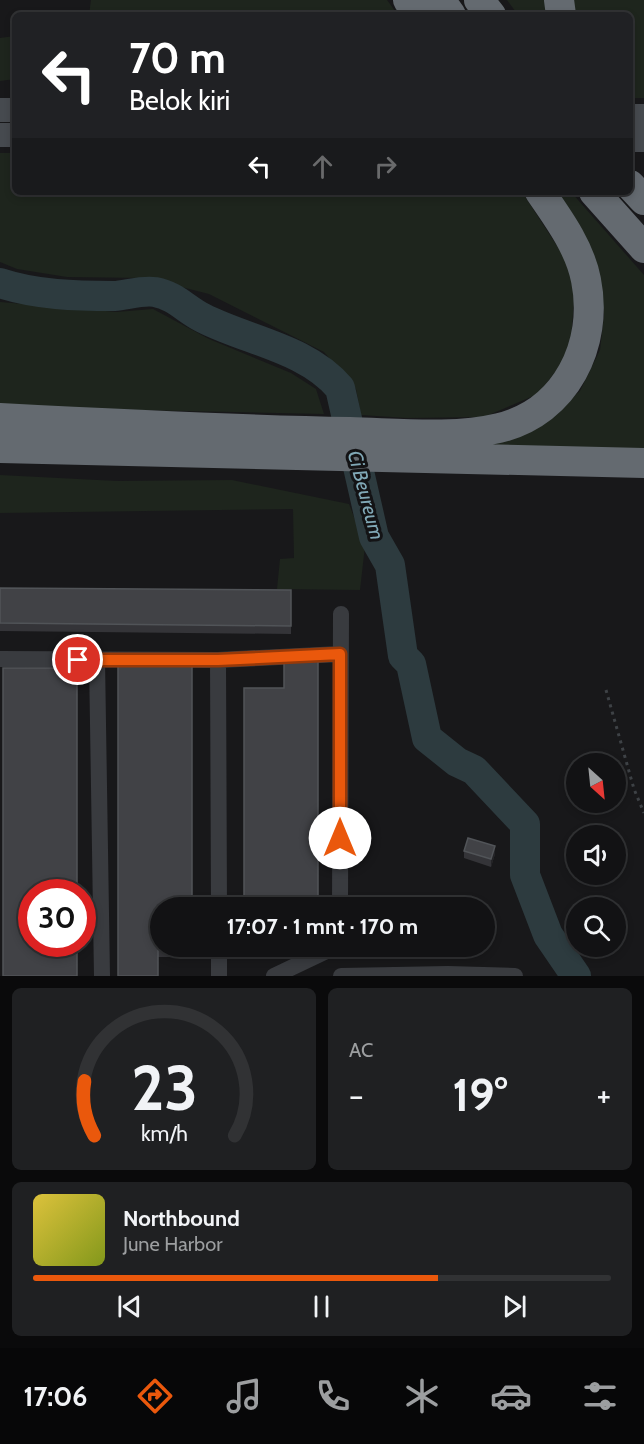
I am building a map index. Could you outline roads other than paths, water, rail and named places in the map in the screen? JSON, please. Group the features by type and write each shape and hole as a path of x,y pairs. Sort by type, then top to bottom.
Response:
{"highway":[{"path":"440,0 450,12"},
{"path":"479,0 489,12"},
{"path":"633,130 644,145"},
{"path":"633,188 644,200"},
{"path":"408,445 468,432 500,428 536,412 563,389 582,355 590,318 586,278 570,240 542,195"},
{"path":"597,195 644,248"},
{"path":"0,418 313,443"},
{"path":"0,448 313,443 408,445 644,463"}],"street":[{"path":"340,897 341,614"},
{"path":"0,659 218,660 340,654"},
{"path":"97,660 102,976"},
{"path":"218,660 219,897"},
{"path":"219,957 219,976"},
{"path":"274,976 315,957"},
{"path":"340,957 341,976 515,976"}],"waterway":[{"name":"Ci Beureum","path":"0,283 28,290 71,295 114,296 140,292 162,294 220,326 294,354 326,374 340,388 374,537 390,565 403,656 411,664 427,738 457,762 474,770 525,824 525,875 548,935 576,976"}]}
